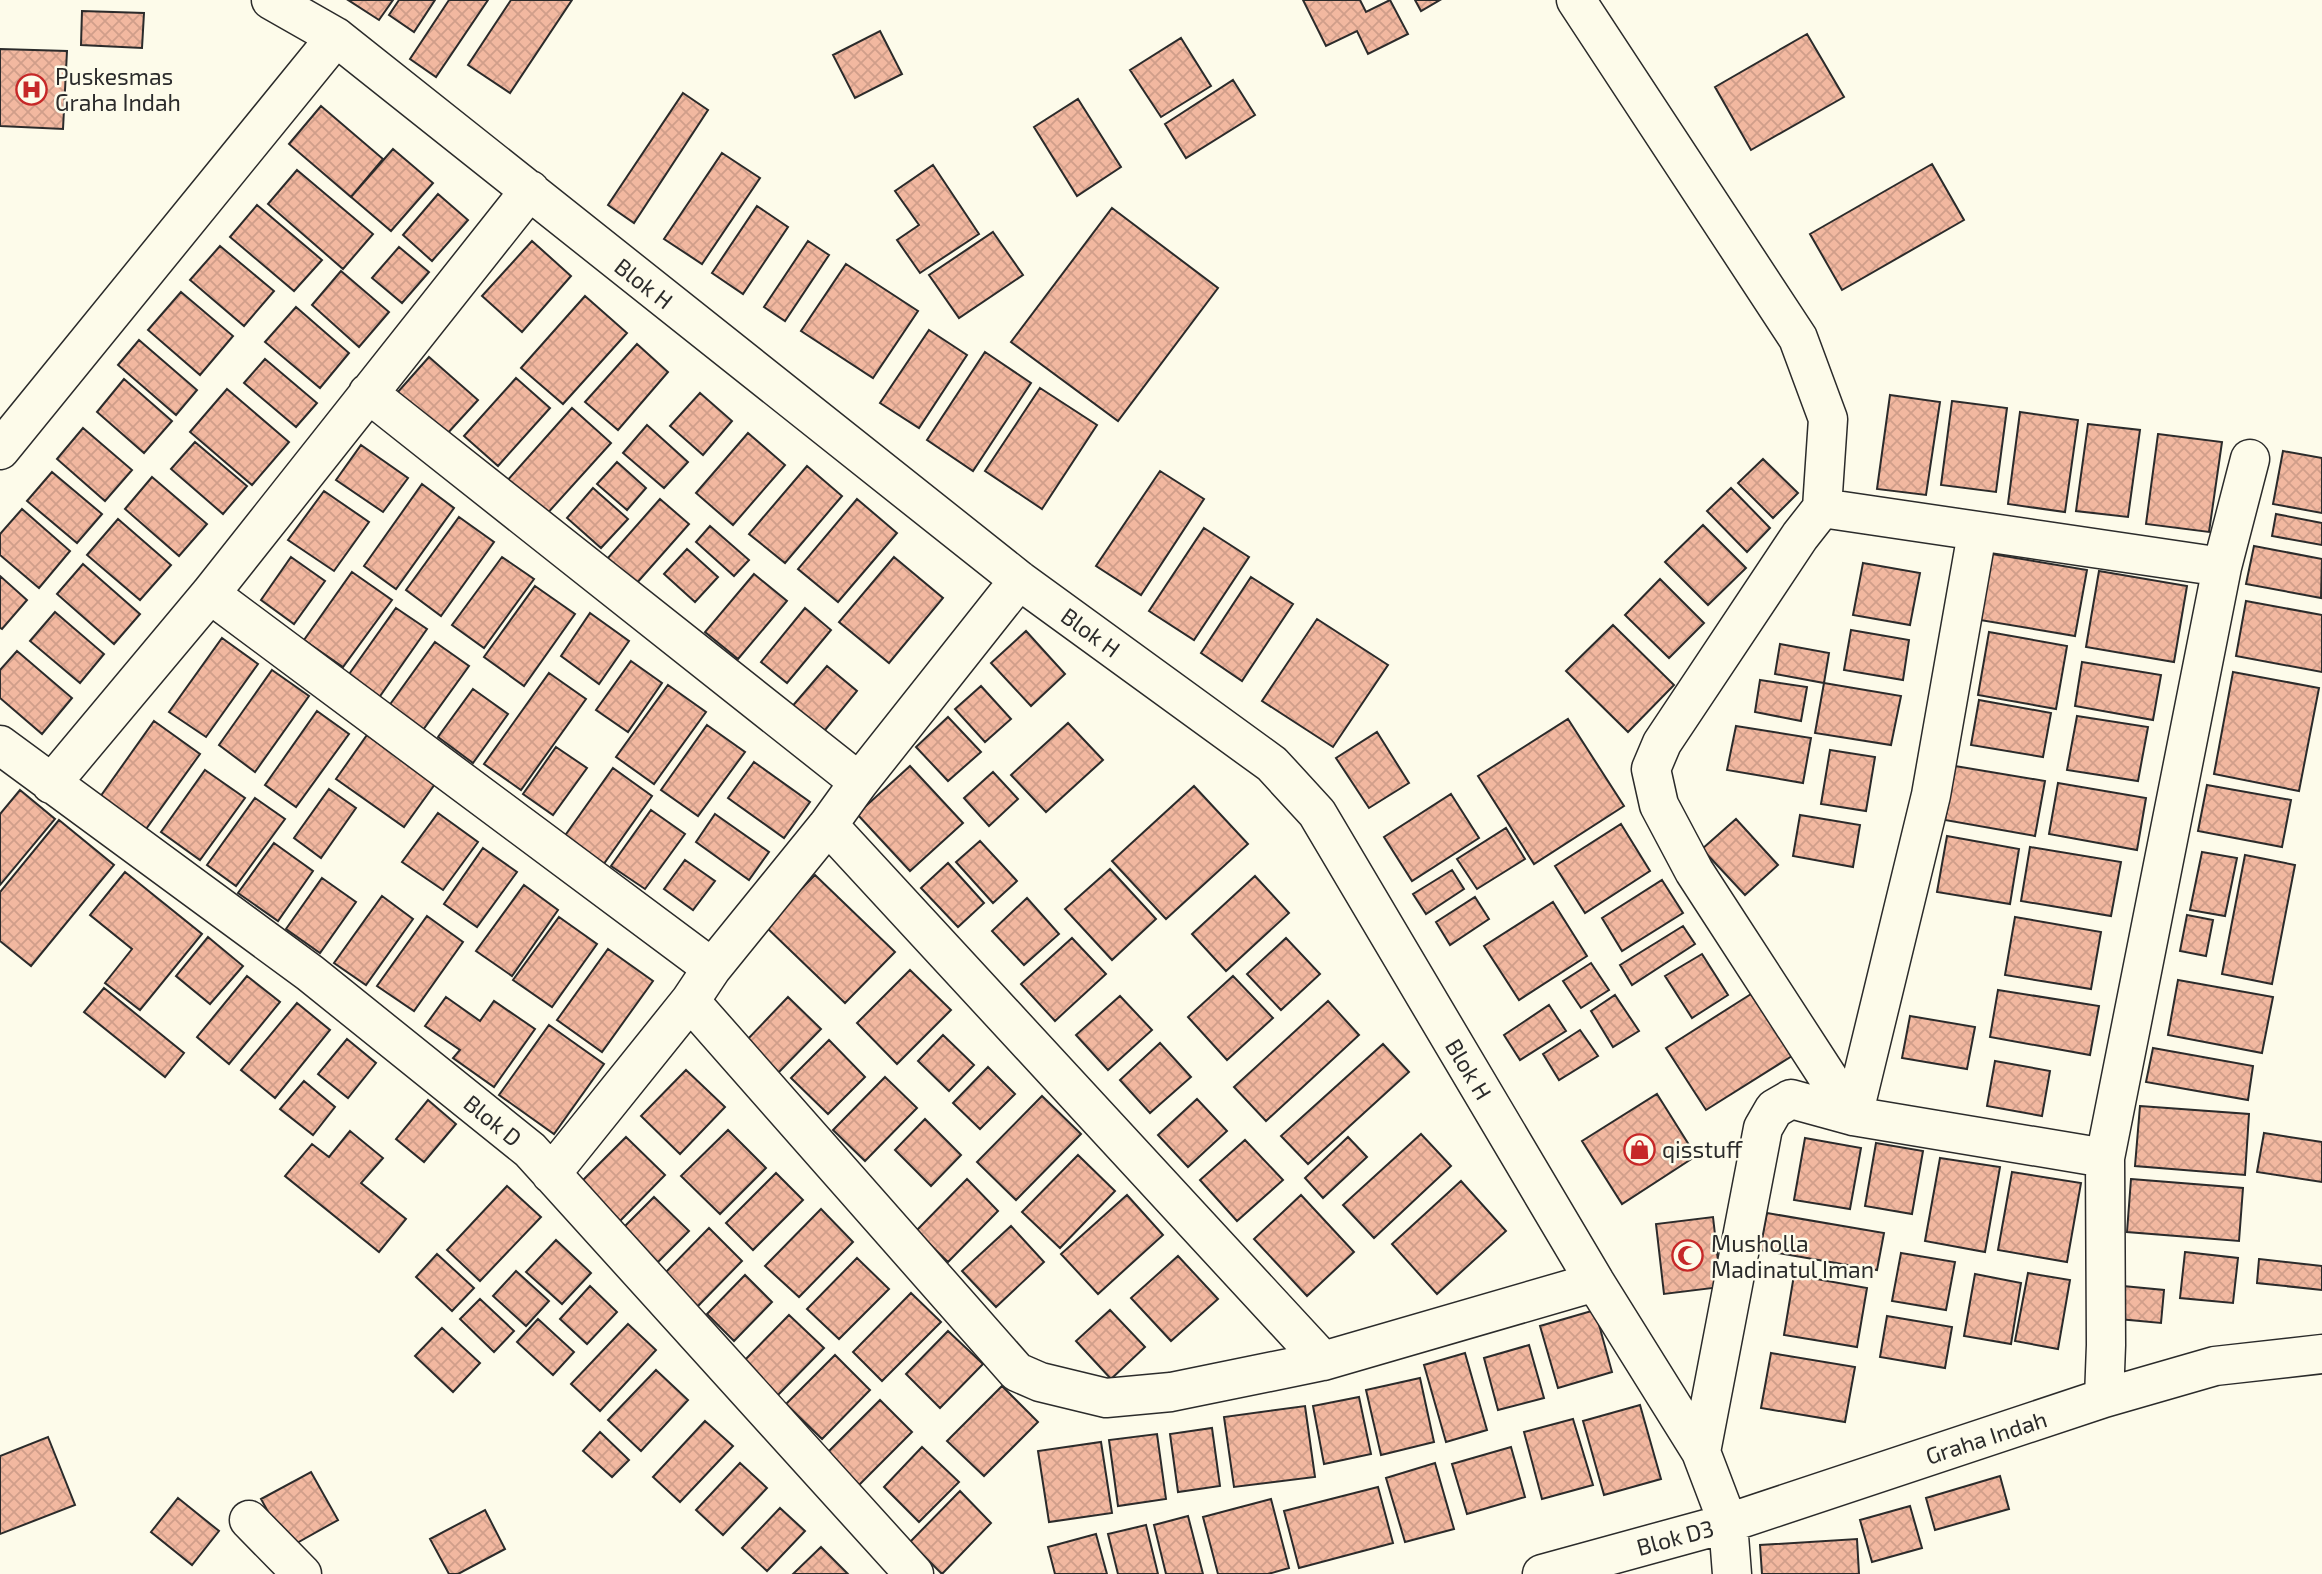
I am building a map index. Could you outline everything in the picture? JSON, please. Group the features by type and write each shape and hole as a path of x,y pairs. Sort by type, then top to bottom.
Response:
{"street":[{"name":"Blok H","path":"271,0 336,37 1019,580 1272,764 1317,813 1595,1282 1701,1452"},
{"path":"1576,0 1798,338 1829,419 1822,509 1800,536 1670,731 1651,769 1658,805 1694,871 1853,1116"},
{"path":"0,450 336,37"},
{"path":"51,784 210,594 530,190"},
{"path":"368,393 859,782"},
{"path":"2104,1398 2105,1158 2222,567 2250,459"},
{"path":"1822,509 2222,567"},
{"path":"1853,1116 1931,795 1977,533"},
{"path":"551,1174 690,1001 712,968 828,825 1019,580"},
{"path":"210,594 712,968"},
{"name":"Blok D","path":"0,745 310,973 530,1150 914,1574"},
{"path":"828,825 1323,1361"},
{"path":"690,1001 1017,1372 1040,1382 1106,1398 1171,1392 1323,1361 1595,1282"},
{"path":"1732,1574 1728,1523 1701,1452 1763,1128 1774,1109 1791,1099 1853,1116 2105,1158"},
{"name":"Graha Indah","path":"1728,1523 2104,1398 2216,1366 2322,1354"},
{"path":"248,1520 302,1574"},
{"name":"Blok D3","path":"1542,1574 1728,1523"}],"building":[{"path":"348,0 393,0 379,20"},
{"path":"399,0 435,0 414,32 389,15"},
{"path":"449,0 488,0 436,77 410,59"},
{"path":"511,0 572,0 510,93 468,65"},
{"path":"1303,0 1360,0 1366,12 1390,0 1408,34 1368,54 1357,31 1326,46"},
{"path":"1415,0 1440,0 1421,11"},
{"path":"82,11 144,13 142,48 81,45"},
{"path":"880,31 902,74 855,98 833,55"},
{"path":"1807,34 1844,97 1751,150 1715,87"},
{"path":"1181,38 1211,86 1161,117 1130,70"},
{"name":"Puskesmas Graha Indah","path":"0,49 67,51 63,129 0,126"},
{"path":"1233,80 1255,115 1186,158 1165,124"},
{"path":"683,93 708,110 634,223 608,205"},
{"path":"1078,99 1121,167 1077,196 1034,127"},
{"path":"321,106 383,159 351,197 289,144"},
{"path":"393,149 433,183 391,231 351,197"},
{"path":"722,153 760,178 702,264 664,239"},
{"path":"1932,164 1964,220 1842,290 1810,234"},
{"path":"933,165 979,234 920,273 897,240 919,225 895,191"},
{"path":"297,170 373,234 343,269 268,204"},
{"path":"438,194 468,220 432,261 403,235"},
{"path":"257,205 322,260 294,291 230,237"},
{"path":"757,206 788,227 743,294 712,273"},
{"path":"1112,208 1218,288 1118,421 1011,342"},
{"path":"993,232 1023,275 959,318 929,275"},
{"path":"532,241 571,276 522,332 482,296"},
{"path":"808,241 829,255 785,321 764,307"},
{"path":"220,246 274,291 244,326 190,280"},
{"path":"399,247 429,272 402,303 372,278"},
{"path":"846,264 918,311 873,378 801,331"},
{"path":"341,271 389,312 359,347 312,305"},
{"path":"181,292 233,336 200,375 148,330"},
{"path":"585,296 627,333 563,404 521,368"},
{"path":"296,307 349,353 320,388 265,342"},
{"path":"929,330 967,355 919,428 880,403"},
{"path":"139,340 197,390 176,415 118,365"},
{"path":"637,344 668,372 618,430 585,402"},
{"path":"985,352 1031,383 973,471 927,440"},
{"path":"429,357 478,400 446,435 397,393"},
{"path":"265,359 317,403 296,427 244,383"},
{"path":"516,378 550,408 498,466 464,436"},
{"path":"124,379 172,421 144,453 97,412"},
{"path":"1040,388 1097,425 1042,509 985,471"},
{"path":"227,389 289,442 252,485 190,432"},
{"path":"700,393 732,421 703,455 670,426"},
{"path":"1890,395 1940,402 1926,495 1877,489"},
{"path":"1952,401 2007,408 1996,492 1941,485"},
{"path":"572,408 611,443 545,516 506,482"},
{"path":"2020,412 2078,420 2065,512 2008,504"},
{"path":"2088,424 2140,430 2128,517 2076,511"},
{"path":"647,425 688,462 664,488 623,453"},
{"path":"83,428 132,470 105,501 57,459"},
{"path":"748,433 785,465 733,525 696,493"},
{"path":"2158,434 2222,442 2209,532 2146,524"},
{"path":"195,442 247,486 223,514 171,469"},
{"path":"361,445 408,478 383,512 336,480"},
{"path":"2283,451 2322,458 2322,513 2273,504"},
{"path":"1763,459 1798,493 1773,518 1738,483"},
{"path":"617,462 646,488 627,510 597,484"},
{"path":"807,466 842,496 785,563 749,534"},
{"path":"1160,471 1204,499 1141,595 1096,566"},
{"path":"52,472 102,514 77,543 27,501"},
{"path":"152,477 207,524 179,556 125,509"},
{"path":"422,484 454,508 396,589 364,566"},
{"path":"593,488 628,519 601,548 567,518"},
{"path":"1731,488 1770,528 1747,552 1707,511"},
{"path":"324,491 369,522 334,571 288,540"},
{"path":"660,499 689,524 628,593 600,567"},
{"path":"857,499 897,533 838,602 798,569"},
{"path":"22,509 70,551 39,588 0,555 0,534"},
{"path":"2276,514 2322,523 2322,545 2272,536"},
{"path":"459,517 494,542 441,616 406,590"},
{"path":"118,519 171,565 140,600 87,555"},
{"path":"1703,525 1746,568 1708,605 1665,562"},
{"path":"710,526 749,560 734,576 696,542"},
{"path":"1204,528 1249,557 1194,640 1149,611"},
{"path":"2254,546 2322,559 2321,598 2246,584"},
{"path":"687,549 718,577 695,602 664,574"},
{"path":"1992,554 2087,570 2075,636 1980,620"},
{"path":"291,557 325,581 294,624 261,600"},
{"path":"502,557 534,579 484,648 452,625"},
{"path":"894,557 943,598 889,663 839,622"},
{"path":"1863,563 1920,573 1910,625 1853,615"},
{"path":"83,564 140,614 114,644 57,594"},
{"path":"2099,571 2187,586 2174,662 2086,647"},
{"path":"352,572 392,600 343,667 304,640"},
{"path":"754,574 787,601 738,659 705,632"},
{"path":"0,576 27,600 2,629 0,628"},
{"path":"1251,577 1293,604 1242,681 1201,653"},
{"path":"1660,579 1704,623 1669,658 1625,615"},
{"path":"535,586 575,614 524,686 484,657"},
{"path":"2246,601 2322,615 2322,672 2236,656"},
{"path":"396,608 427,629 378,699 347,677"},
{"path":"805,608 831,630 787,683 761,662"},
{"path":"55,612 104,654 80,683 30,641"},
{"path":"590,613 629,641 599,684 561,656"},
{"path":"1317,619 1388,665 1333,747 1262,701"},
{"path":"1613,625 1674,685 1628,732 1566,671"},
{"path":"1851,630 1909,640 1903,680 1844,670"},
{"path":"1026,631 1065,674 1031,706 991,663"},
{"path":"1989,632 2067,646 2056,709 1978,695"},
{"path":"222,638 258,664 206,737 169,712"},
{"path":"435,642 469,666 420,734 386,710"},
{"path":"1780,644 1829,653 1824,683 1775,674"},
{"path":"17,651 72,698 42,734 0,698 0,670"},
{"path":"631,661 662,683 628,732 596,710"},
{"path":"2082,662 2161,675 2153,720 2075,706"},
{"path":"827,666 857,691 821,735 790,709"},
{"path":"272,670 309,696 255,772 219,745"},
{"path":"2233,672 2319,688 2299,791 2214,774"},
{"path":"549,673 586,699 521,790 484,764"},
{"path":"1760,680 1807,687 1801,721 1755,712"},
{"path":"1824,683 1901,696 1891,745 1815,733"},
{"path":"668,685 706,712 654,784 616,757"},
{"path":"981,686 1011,719 985,742 955,709"},
{"path":"473,689 508,714 473,763 438,737"},
{"path":"1979,700 2051,713 2043,757 1971,745"},
{"path":"317,711 349,734 296,807 265,785"},
{"path":"2077,716 2148,727 2138,781 2067,770"},
{"path":"948,717 981,752 948,781 916,747"},
{"path":"1568,719 1624,806 1534,864 1478,776"},
{"path":"154,721 200,754 146,829 100,797"},
{"path":"1068,723 1103,760 1046,812 1011,775"},
{"path":"707,725 745,752 698,816 661,790"},
{"path":"1736,726 1811,738 1803,783 1727,770"},
{"path":"1377,732 1409,783 1369,808 1336,758"},
{"path":"367,735 435,784 404,827 336,779"},
{"path":"556,747 587,768 553,815 523,794"},
{"path":"1830,750 1875,757 1866,811 1821,804"},
{"path":"754,762 810,802 784,838 728,798"},
{"path":"910,766 963,823 910,871 857,814"},
{"path":"1955,766 2045,781 2035,836 1945,820"},
{"path":"613,768 652,796 603,865 564,837"},
{"path":"205,770 245,798 200,860 161,832"},
{"path":"993,772 1018,799 989,826 964,798"},
{"path":"2058,783 2146,798 2137,850 2049,834"},
{"path":"2207,785 2291,800 2282,847 2198,831"},
{"path":"1194,786 1248,844 1166,919 1112,861"},
{"path":"329,789 356,808 321,858 294,838"},
{"path":"20,790 55,819 0,885 0,814"},
{"path":"1451,794 1479,838 1412,881 1384,837"},
{"path":"255,798 285,819 236,886 207,865"},
{"path":"651,810 685,834 645,889 611,866"},
{"path":"438,813 478,842 443,890 402,862"},
{"path":"715,814 769,852 749,880 696,842"},
{"path":"1800,815 1860,825 1853,867 1793,856"},
{"path":"1736,819 1778,865 1745,895 1702,849"},
{"path":"59,820 114,865 31,966 0,941 0,892"},
{"path":"1621,824 1650,871 1585,913 1555,866"},
{"path":"1506,828 1525,859 1477,889 1457,859"},
{"path":"1947,836 2019,849 2010,904 1937,892"},
{"path":"980,841 1017,881 993,903 956,862"},
{"path":"274,843 313,871 278,921 238,893"},
{"path":"2030,847 2121,862 2111,916 2021,901"},
{"path":"483,848 517,872 477,927 444,904"},
{"path":"2202,852 2237,858 2225,916 2190,910"},
{"path":"2245,855 2295,865 2272,984 2222,974"},
{"path":"685,860 715,881 693,910 664,889"},
{"path":"948,863 984,903 958,927 921,888"},
{"path":"1110,869 1156,919 1112,960 1065,909"},
{"path":"1452,870 1464,889 1426,914 1413,894"},
{"path":"125,872 202,934 140,1010 105,983 132,949 90,915"},
{"path":"815,875 895,952 845,1003 765,926"},
{"path":"1255,876 1289,913 1226,971 1192,934"},
{"path":"322,878 356,902 320,953 286,929"},
{"path":"1662,880 1683,913 1622,951 1602,918"},
{"path":"524,885 558,910 512,976 476,951"},
{"path":"382,896 413,919 366,985 334,963"},
{"path":"1475,897 1489,919 1450,945 1436,922"},
{"path":"1027,898 1059,934 1024,965 992,931"},
{"path":"1553,902 1587,956 1519,1000 1484,946"},
{"path":"2187,915 2213,920 2206,956 2180,951"},
{"path":"427,916 463,942 414,1011 377,986"},
{"path":"559,917 597,944 552,1007 513,980"},
{"path":"2015,917 2101,932 2091,989 2005,975"},
{"path":"1683,926 1695,944 1632,985 1620,965"},
{"path":"208,937 243,966 210,1004 176,976"},
{"path":"1072,938 1106,974 1055,1021 1021,984"},
{"path":"1286,938 1320,974 1281,1010 1247,974"},
{"path":"608,949 653,981 602,1052 557,1020"},
{"path":"1702,954 1728,995 1692,1018 1665,976"},
{"path":"1591,963 1609,990 1581,1008 1563,981"},
{"path":"910,970 951,1010 897,1064 857,1023"},
{"path":"247,976 280,1002 229,1064 197,1037"},
{"path":"1233,976 1273,1018 1227,1060 1188,1017"},
{"path":"2178,980 2273,997 2262,1053 2168,1035"},
{"path":"104,988 184,1053 165,1077 84,1012"},
{"path":"1998,990 2099,1006 2090,1055 1990,1037"},
{"path":"1751,994 1792,1056 1706,1110 1666,1048"},
{"path":"1615,995 1639,1031 1613,1047 1591,1011"},
{"path":"1120,996 1152,1030 1108,1070 1076,1035"},
{"path":"446,997 480,1021 494,1001 535,1029 494,1087 453,1058 460,1050 425,1026"},
{"path":"788,997 821,1029 776,1075 744,1043"},
{"path":"1328,1001 1359,1035 1266,1121 1234,1087"},
{"path":"297,1003 330,1030 275,1098 241,1070"},
{"path":"1549,1005 1566,1031 1520,1060 1504,1035"},
{"path":"1910,1016 1975,1027 1967,1069 1902,1058"},
{"path":"549,1025 604,1064 554,1134 499,1095"},
{"path":"1580,1030 1598,1056 1559,1080 1543,1054"},
{"path":"943,1035 974,1065 949,1091 918,1061"},
{"path":"347,1039 376,1063 348,1098 318,1074"},
{"path":"829,1040 865,1077 828,1114 791,1078"},
{"path":"1160,1043 1191,1077 1150,1113 1120,1080"},
{"path":"1383,1044 1409,1072 1308,1164 1281,1136"},
{"path":"2153,1048 2253,1066 2248,1100 2146,1082"},
{"path":"1995,1061 2050,1071 2042,1116 1987,1106"},
{"path":"988,1067 1015,1094 980,1129 953,1103"},
{"path":"686,1070 725,1107 680,1154 641,1116"},
{"path":"885,1077 917,1108 865,1161 833,1130"},
{"path":"304,1081 335,1107 313,1135 280,1109"},
{"name":"qisstuff","path":"1657,1094 1696,1156 1622,1204 1582,1141"},
{"path":"1042,1096 1081,1134 1016,1200 977,1162"},
{"path":"1197,1099 1227,1131 1188,1167 1158,1135"},
{"path":"428,1100 456,1124 424,1162 396,1139"},
{"path":"2140,1106 2249,1114 2245,1175 2135,1166"},
{"path":"925,1119 961,1155 931,1186 895,1150"},
{"path":"728,1130 766,1168 720,1214 681,1176"},
{"path":"350,1131 383,1158 361,1183 406,1219 379,1252 285,1176 312,1144 329,1157"},
{"path":"2264,1133 2322,1142 2322,1182 2257,1172"},
{"path":"1421,1134 1451,1166 1374,1238 1343,1205"},
{"path":"626,1137 665,1175 618,1223 579,1184"},
{"path":"1348,1137 1367,1157 1323,1198 1305,1178"},
{"path":"1805,1138 1861,1148 1850,1209 1794,1200"},
{"path":"1245,1140 1283,1180 1237,1221 1200,1180"},
{"path":"1876,1143 1923,1151 1912,1214 1865,1206"},
{"path":"1078,1155 1115,1191 1060,1248 1022,1212"},
{"path":"1940,1158 2000,1167 1985,1252 1925,1241"},
{"path":"2012,1172 2081,1183 2067,1262 1998,1250"},
{"path":"776,1173 803,1200 753,1250 726,1223"},
{"path":"967,1179 998,1211 948,1262 916,1231"},
{"path":"2131,1179 2243,1188 2239,1241 2127,1232"},
{"path":"1461,1181 1506,1231 1437,1294 1392,1244"},
{"path":"507,1186 541,1217 480,1281 447,1250"},
{"path":"1127,1195 1163,1235 1098,1294 1061,1254"},
{"path":"1301,1195 1354,1252 1307,1296 1254,1239"},
{"path":"654,1197 689,1231 648,1272 613,1238"},
{"path":"821,1209 853,1242 799,1297 765,1266"},
{"path":"1767,1213 1884,1233 1877,1270 1760,1250"},
{"name":"Musholla Madinatul Iman","path":"1713,1217 1721,1287 1664,1294 1656,1224"},
{"path":"1011,1226 1044,1262 996,1307 962,1271"},
{"path":"709,1228 742,1261 697,1307 664,1274"},
{"path":"556,1240 591,1273 562,1304 526,1272"},
{"path":"2185,1252 2238,1258 2233,1303 2180,1298"},
{"path":"1901,1253 1955,1262 1946,1310 1892,1301"},
{"path":"437,1254 474,1288 452,1311 416,1277"},
{"path":"1178,1256 1218,1299 1171,1341 1131,1298"},
{"path":"857,1258 889,1289 839,1339 807,1309"},
{"path":"2259,1259 2322,1266 2322,1290 2257,1283"},
{"path":"516,1271 549,1301 526,1326 493,1296"},
{"path":"2028,1273 2070,1280 2058,1349 2015,1341"},
{"path":"1975,1274 2021,1283 2011,1344 1964,1336"},
{"path":"745,1275 772,1302 734,1341 707,1314"},
{"path":"1794,1275 1867,1288 1857,1347 1784,1335"},
{"path":"590,1286 617,1312 587,1344 560,1319"},
{"path":"2123,1286 2164,1290 2161,1323 2119,1319"},
{"path":"911,1293 941,1322 882,1381 853,1352"},
{"path":"480,1299 514,1331 494,1352 460,1319"},
{"path":"1110,1310 1145,1347 1111,1379 1076,1341"},
{"path":"1595,1310 1612,1372 1558,1388 1540,1326"},
{"path":"789,1315 824,1348 774,1399 740,1365"},
{"path":"1887,1316 1952,1327 1945,1368 1880,1357"},
{"path":"538,1319 574,1352 553,1375 517,1342"},
{"path":"628,1324 656,1350 600,1411 571,1384"},
{"path":"442,1328 480,1363 453,1392 415,1356"},
{"path":"948,1331 983,1364 940,1408 906,1374"},
{"path":"1529,1345 1544,1398 1498,1410 1484,1358"},
{"path":"1465,1353 1487,1430 1446,1442 1424,1365"},
{"path":"1771,1353 1855,1367 1845,1422 1761,1408"},
{"path":"835,1355 870,1390 822,1439 786,1404"},
{"path":"656,1370 688,1400 641,1451 608,1420"},
{"path":"1420,1378 1434,1442 1381,1455 1366,1390"},
{"path":"1002,1386 1038,1422 984,1476 947,1441"},
{"path":"1359,1397 1371,1454 1324,1464 1313,1406"},
{"path":"880,1400 912,1432 855,1489 822,1458"},
{"path":"1640,1405 1661,1479 1604,1495 1583,1421"},
{"path":"1305,1406 1315,1477 1234,1487 1224,1417"},
{"path":"1573,1419 1593,1485 1542,1499 1524,1432"},
{"path":"705,1421 733,1446 680,1502 653,1477"},
{"path":"1212,1428 1220,1486 1178,1492 1170,1434"},
{"path":"600,1432 629,1460 612,1477 583,1451"},
{"path":"1157,1434 1166,1499 1118,1506 1109,1440"},
{"path":"48,1437 75,1505 0,1534 0,1456"},
{"path":"1101,1442 1112,1513 1049,1522 1038,1451"},
{"path":"922,1447 959,1482 919,1522 884,1487"},
{"path":"1511,1447 1525,1497 1467,1514 1452,1464"},
{"path":"740,1463 767,1488 723,1535 696,1510"},
{"path":"1435,1463 1454,1529 1405,1542 1386,1478"},
{"path":"311,1472 338,1520 288,1548 261,1499"},
{"path":"2000,1476 2009,1509 1935,1530 1926,1498"},
{"path":"1378,1487 1393,1543 1299,1568 1284,1511"},
{"path":"960,1491 991,1523 942,1574 910,1542"},
{"path":"178,1498 219,1531 192,1565 151,1532"},
{"path":"1271,1499 1289,1568 1268,1574 1218,1574 1203,1517"},
{"path":"1910,1506 1922,1548 1872,1562 1860,1520"},
{"path":"780,1508 805,1531 767,1571 742,1548"},
{"path":"485,1510 505,1549 458,1574 449,1574 430,1539"},
{"path":"1188,1516 1203,1574 1166,1574 1154,1525"},
{"path":"1146,1525 1158,1574 1118,1574 1108,1534"},
{"path":"1096,1534 1107,1574 1055,1574 1048,1547"},
{"path":"1857,1539 1859,1574 1762,1574 1760,1545"},
{"path":"821,1547 848,1574 793,1574"}],"place":[{"name":"Puskesmas Graha Indah","path":"32,89"},
{"name":"qisstuff","path":"1639,1149"},
{"name":"Musholla Madinatul Iman","path":"1688,1256"}]}
